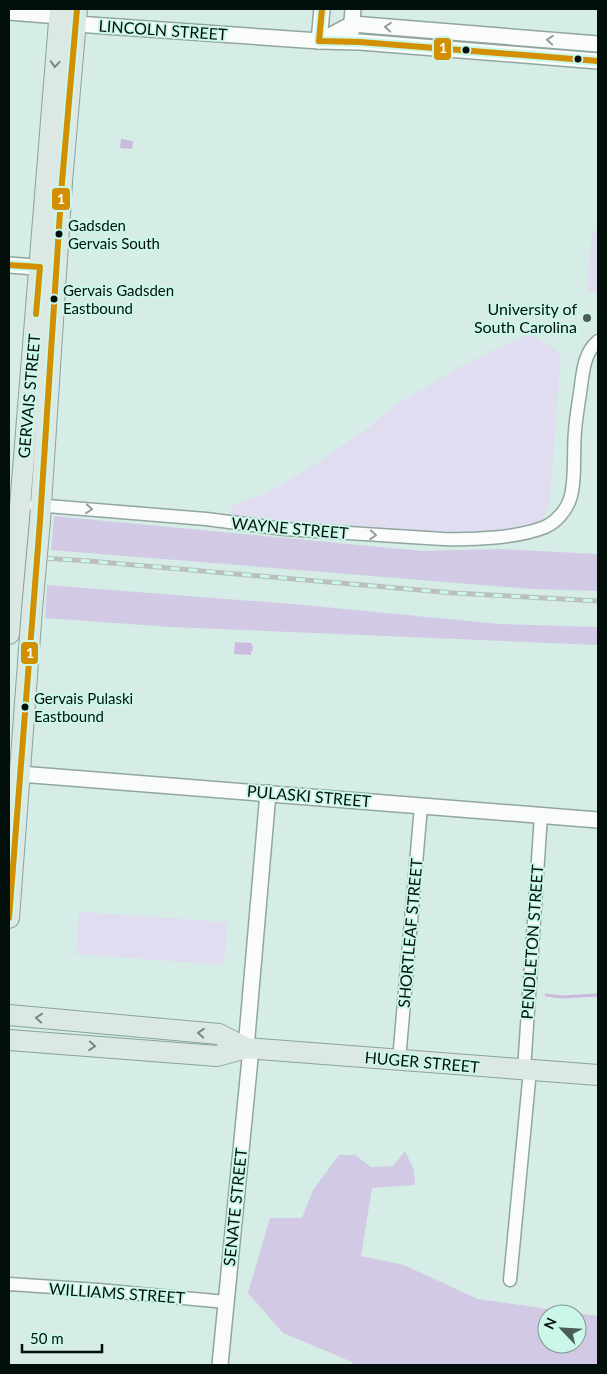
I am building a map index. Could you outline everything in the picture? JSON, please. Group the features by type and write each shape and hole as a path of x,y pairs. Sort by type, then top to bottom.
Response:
{"main road":[{"name":"GERVAIS STREET","path":"9,634 19,511 48,268 62,182 68,14"},
{"name":"GERVAIS STREET","path":"9,918 12,763 32,610 40,513 48,268"},
{"path":"9,724 12,763"},
{"name":"HUGER STREET","path":"9,1015 219,1034 248,1048"},
{"name":"HUGER STREET","path":"9,1040 217,1056 248,1048 598,1076"}],"street":[{"path":"319,42 322,9"},
{"name":"LINCOLN STREET","path":"9,12 68,14 319,42 351,42 598,61"},
{"path":"319,42 353,16 598,44"},
{"path":"351,42 353,16"},
{"path":"9,265 48,268"},
{"name":"WAYNE STREET","path":"19,511 206,519 285,529 443,540 497,537 541,528 557,519 571,498 575,430 582,375 586,357 598,341"},
{"name":"PULASKI STREET","path":"12,763 268,793 598,820"},
{"name":"SENATE STREET","path":"220,1365 268,793"},
{"name":"SHORTLEAF STREET","path":"399,1060 421,806"},
{"name":"PENDLETON STREET","path":"510,1280 527,1070 540,815"},
{"name":"WILLIAMS STREET","path":"9,1284 226,1302"}],"shaded area":[{"path":"121,139 132,141 132,149 120,148"},
{"path":"592,231 598,231 598,295 587,290"},
{"path":"530,334 551,346 561,356 550,496 548,509 543,519 513,531 454,535 361,529 232,516 231,506 267,493 308,469 368,428 395,405 460,367"},
{"path":"54,516 422,551 496,549 598,554 598,591 532,589 51,550"},
{"path":"47,585 304,605 499,624 598,627 598,645 170,627 45,618"},
{"path":"235,642 252,643 251,655 234,654"},
{"path":"79,912 228,922 224,965 76,954"},
{"path":"405,1151 414,1170 415,1185 372,1188 361,1256 404,1265 478,1299 537,1307 537,1354 587,1354 587,1314 598,1316 598,1365 352,1365 352,1362 283,1333 248,1293 270,1218 302,1218 313,1190 339,1155 355,1155 371,1167 393,1166"}],"waterway":[{"path":"546,995 561,997 598,995"}],"railway":[{"path":"9,556 89,561 454,593 598,601"}],"transit line":[{"name":"1","path":"9,918 40,521 62,182 77,9"},
{"name":"1","path":"322,9 319,41 360,42 598,61"},
{"name":"1","path":"9,265 40,267 36,314"}],"place":[{"name":"Gadsden Gervais South","path":"59,234"},
{"name":"Gervais Gadsden Eastbound","path":"54,299"},
{"name":"University of South Carolina","path":"587,318"},
{"name":"Gervais Pulaski Eastbound","path":"25,707"}]}
